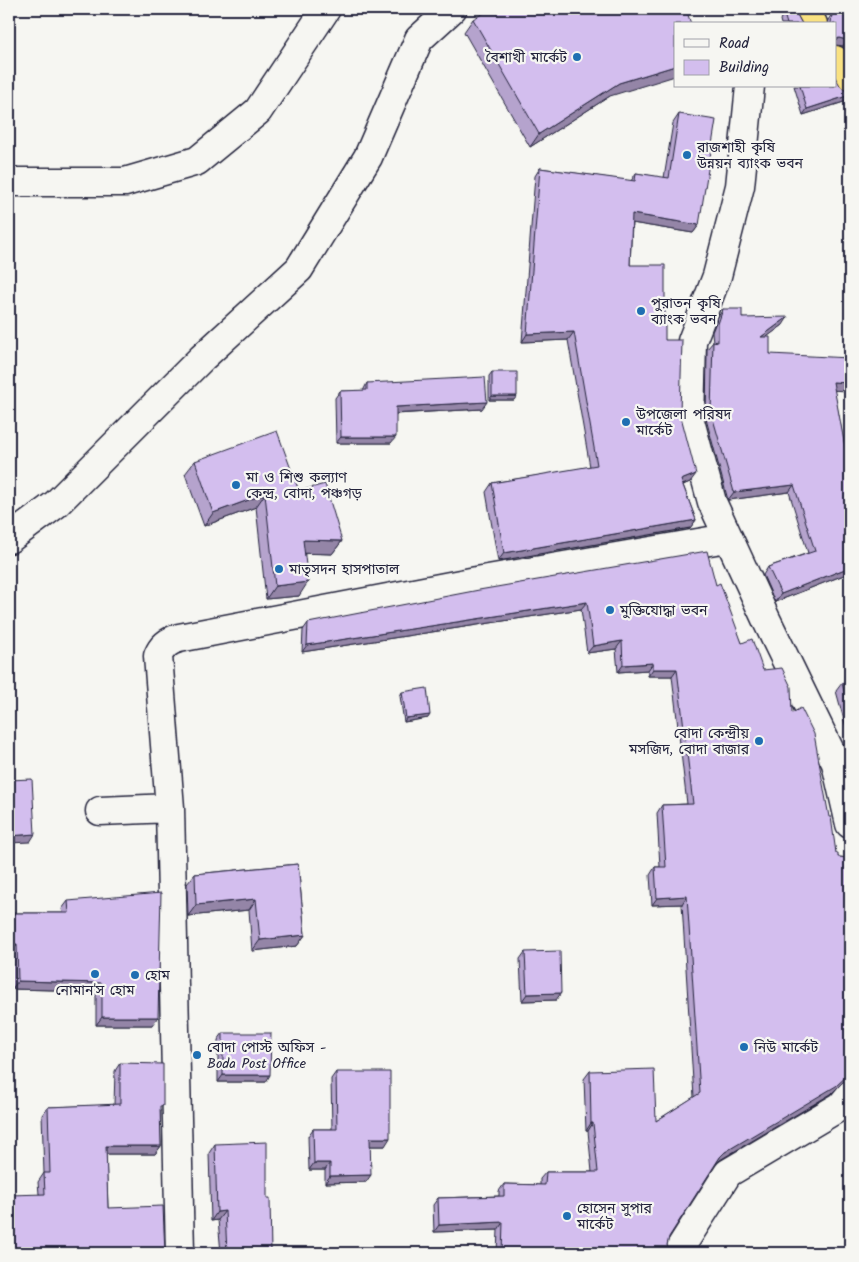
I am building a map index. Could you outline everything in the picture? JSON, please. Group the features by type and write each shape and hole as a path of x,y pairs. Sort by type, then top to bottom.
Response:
{"highway":[{"path":"804,9 812,22"},
{"path":"836,62 850,84"}],"street":[{"path":"9,182 125,182 196,161 258,112 326,9"},
{"path":"9,539 56,504 202,358 299,270 368,157 419,39 452,9"},
{"path":"750,88 740,186 717,276 692,341 690,421 712,502 727,538 836,764 850,824"},
{"path":"180,1253 170,808 158,656 161,648 170,641 471,582 727,538"},
{"path":"100,811 170,808"},
{"path":"678,1253 728,1173 847,1103"}],"building":[{"name":"বৈশাখী মার্কেট","path":"491,9 686,9 690,22 674,22 674,66 619,83 539,134 473,19"},
{"path":"784,9 794,9 801,22 786,22 784,14 786,13"},
{"path":"850,9 850,44 847,40 839,38 836,40 836,22 831,22 832,14"},
{"path":"836,79 841,87 850,93 850,95 807,109 801,88 836,88"},
{"path":"679,114 716,120 699,225 632,214 630,265 665,265 665,340 682,340 680,413 696,474 681,480 696,520 504,553 492,483 597,465 574,332 527,334 540,168 635,181 636,173 669,178"},
{"path":"723,309 742,309 742,318 788,317 761,337 770,337 770,354 850,358 850,383 833,382 850,474 850,567 781,594 768,567 815,551 794,485 734,492 711,412 713,341 718,342 718,324"},
{"path":"492,372 517,372 517,396 492,396"},
{"path":"485,377 487,402 396,407 396,437 341,437 340,391 367,390 367,383"},
{"path":"277,431 299,491 325,484 342,541 303,540 308,582 275,586 265,494 213,513 195,461"},
{"path":"707,551 716,585 720,583 742,643 752,639 763,670 782,668 791,687 792,713 801,708 814,734 829,817 831,817 836,853 838,853 838,857 850,858 850,1073 836,1086 725,1152 669,1237 667,1245 669,1253 502,1253 503,1222 439,1225 438,1198 504,1196 504,1184 545,1185 546,1172 598,1172 593,1123 591,1123 590,1071 654,1069 656,1121 700,1093 687,896 657,898 655,867 666,867 662,805 693,804 677,669 653,669 653,663 623,665 622,641 593,646 587,602 307,645 308,623 479,590"},
{"path":"850,678 850,715 842,683"},
{"path":"427,688 430,715 406,718 402,692"},
{"path":"32,779 35,834 9,836 9,780"},
{"path":"298,864 305,935 260,940 256,899 196,905 195,874"},
{"path":"161,893 158,1017 102,1017 102,983 18,981 17,944 14,944 14,913 69,913 68,901"},
{"path":"560,951 561,993 527,994 525,952"},
{"path":"223,1033 271,1033 270,1075 223,1075"},
{"path":"120,1063 163,1064 163,1106 160,1106 161,1146 106,1146 108,1208 163,1206 165,1253 9,1253 9,1195 45,1194 44,1173 50,1173 48,1107 120,1104"},
{"path":"336,1072 390,1072 390,1138 370,1138 371,1175 330,1176 330,1163 314,1163 313,1129 337,1129"},
{"path":"267,1142 267,1198 270,1198 271,1253 227,1253 225,1211 217,1212 215,1144"}],"place":[{"name":"বৈশাখী মার্কেট","path":"577,57"},
{"name":"রাজশাহী কৃষি উন্নয়ন ব্যাংক ভবন","path":"687,155"},
{"name":"পুরাতন কৃষি ব্যাংক ভবন","path":"641,311"},
{"name":"উপজেলা পরিষদ মার্কেট","path":"626,422"},
{"name":"মা ও শিশু কল্যাণ কেন্দ্র, বোদা, পঞ্চগড়","path":"236,485"},
{"name":"মাতৃসদন হাসপাতাল","path":"279,569"},
{"name":"মুক্তিযোদ্ধা ভবন","path":"610,610"},
{"name":"বোদা কেন্দ্রীয় মসজিদ, বোদা বাজার","path":"759,741"},
{"name":"নোমান'স হোম","path":"95,974"},
{"name":"হোম","path":"135,975"},
{"name":"নিউ মার্কেট","path":"744,1047"},
{"name":"বোদা পোস্ট অফিস - Boda Post Office","path":"197,1055"},
{"name":"হোসেন সুপার মার্কেট","path":"567,1216"}]}
